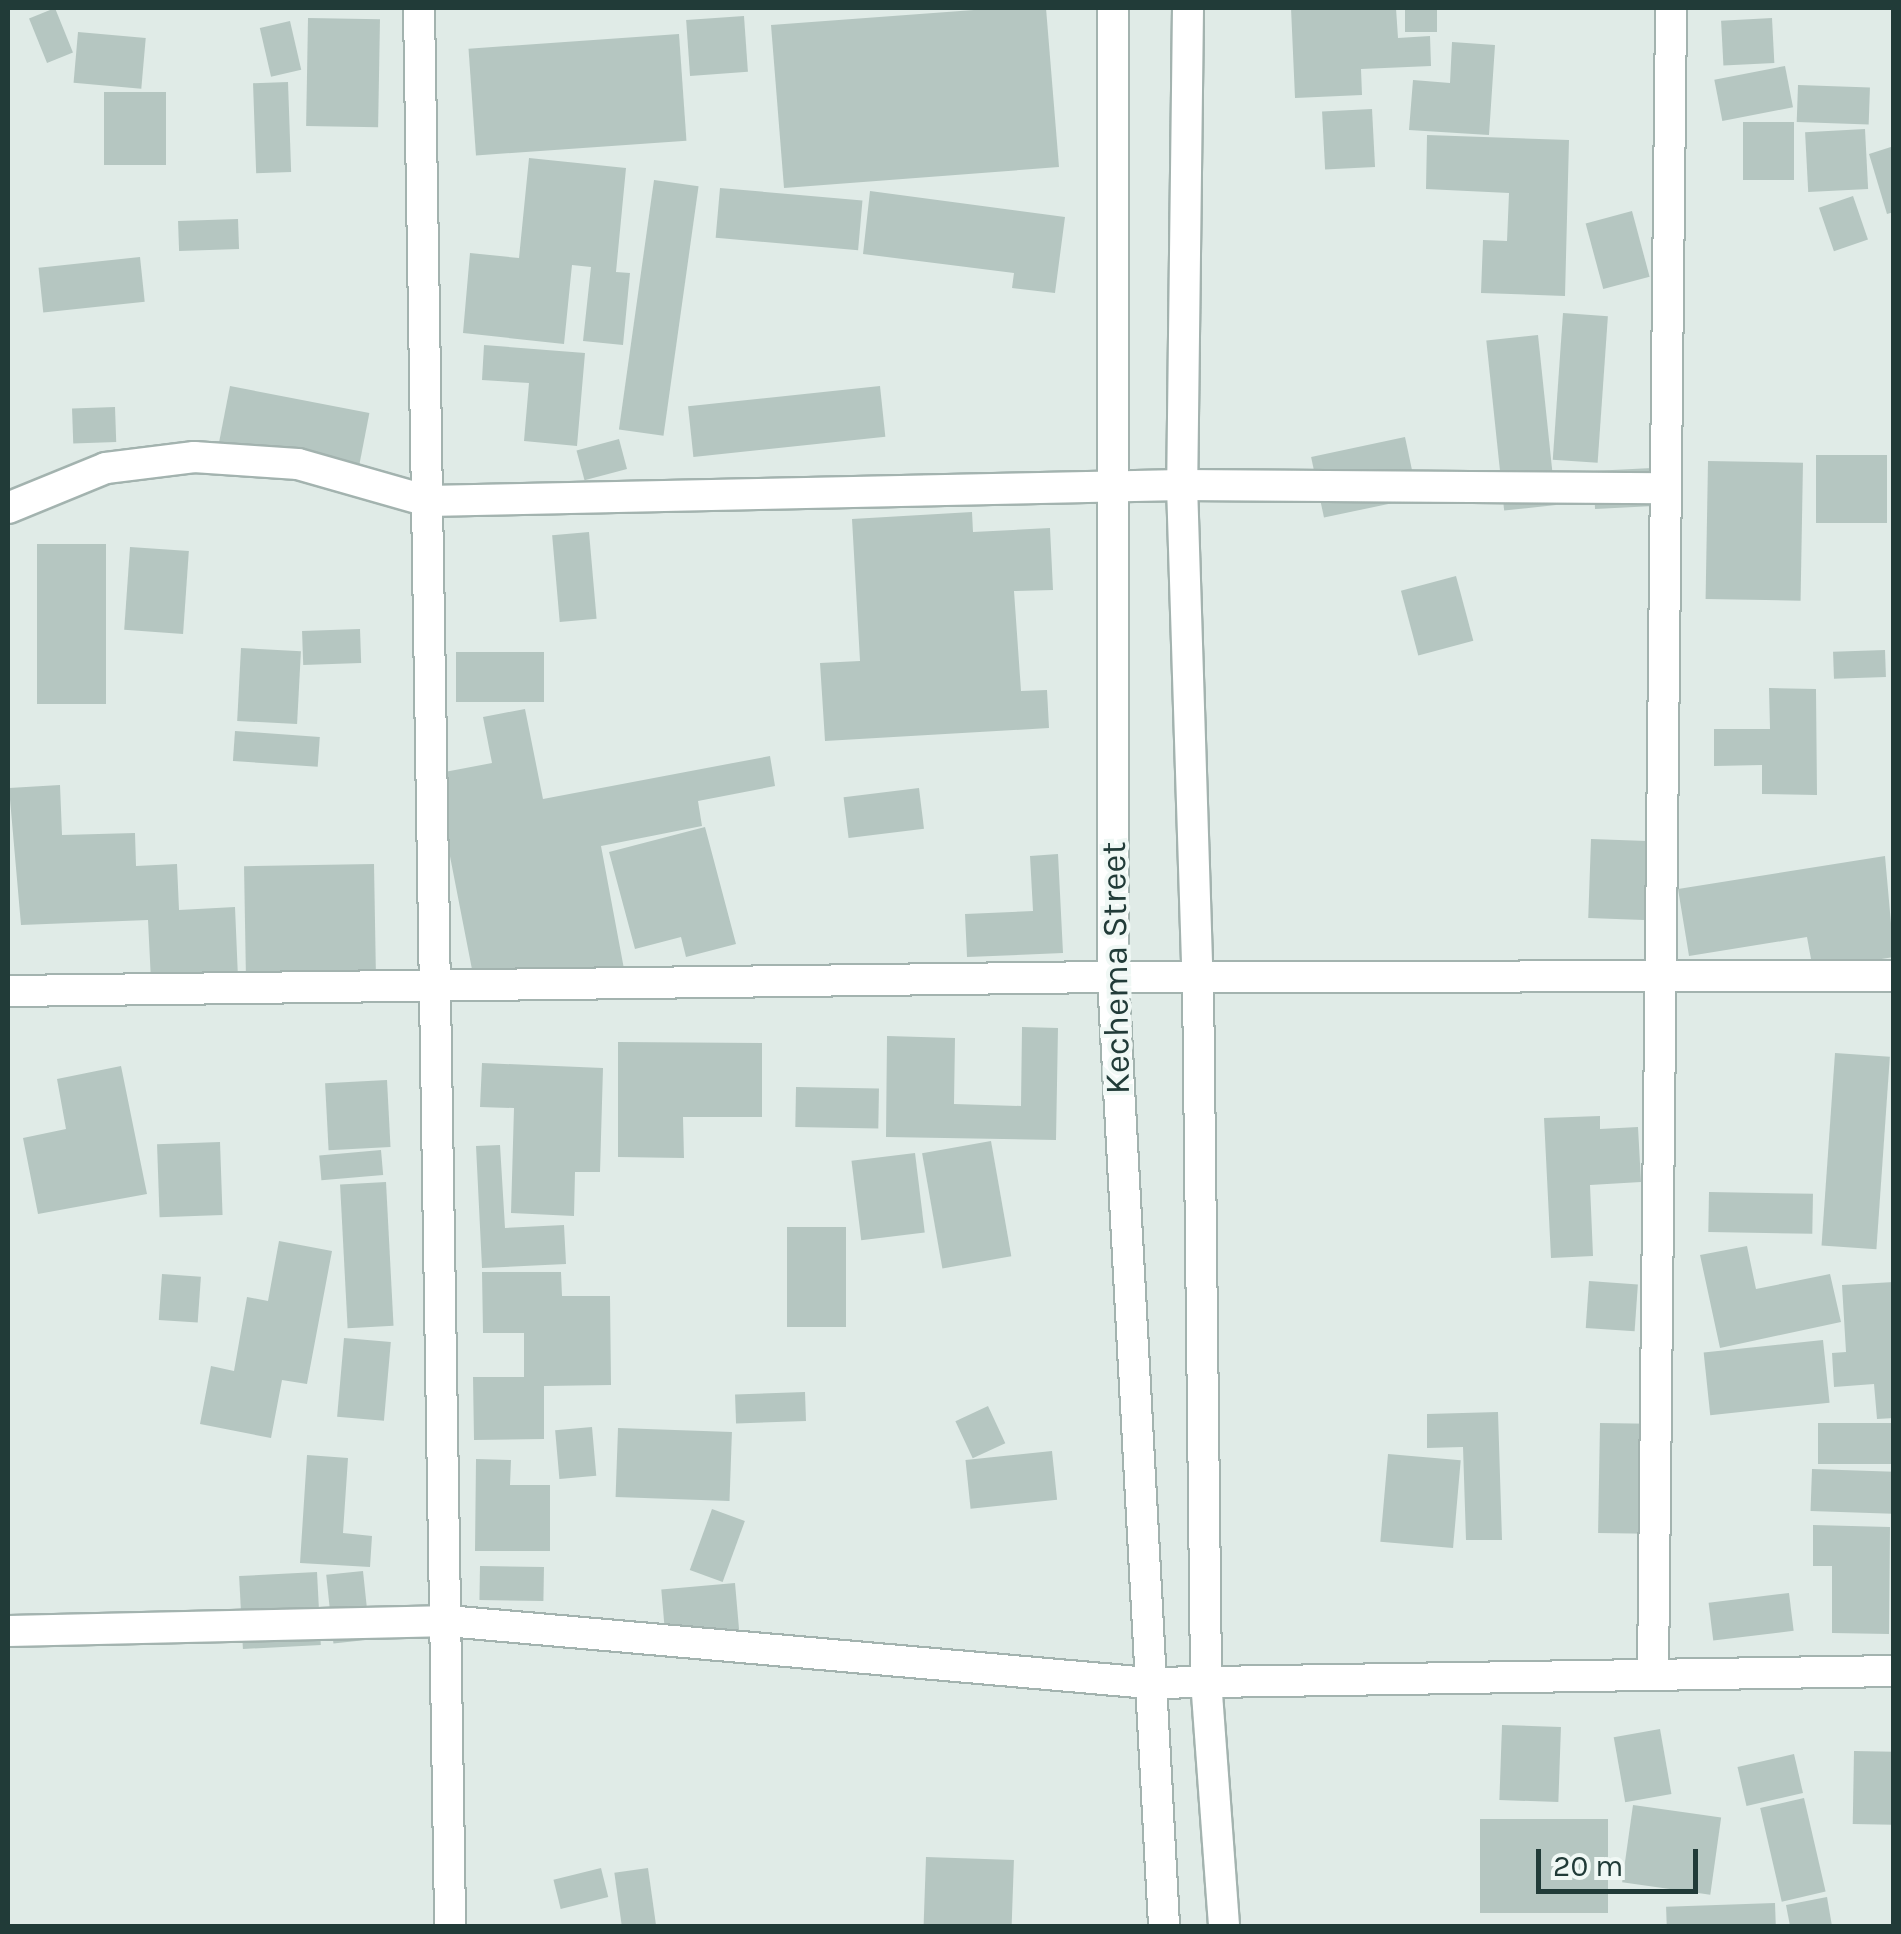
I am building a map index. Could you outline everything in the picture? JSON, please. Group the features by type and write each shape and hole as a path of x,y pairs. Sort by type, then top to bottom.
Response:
{"street":[{"path":"420,8 450,1926"},
{"name":"Kechema Street","path":"1113,8 1113,978 1164,1926"},
{"path":"1188,8 1182,485 1198,982 1206,1680 1224,1926"},
{"path":"1653,1674 1670,8"},
{"path":"8,508 106,468 194,456 298,464 428,500 1182,485 1665,488"},
{"path":"8,992 1113,978 1198,982 1894,976"},
{"path":"8,1631 447,1621 1148,1683 1894,1671"}],"building":[{"path":"55,8 73,53 47,63 29,18"},
{"path":"1046,8 1059,167 784,188 771,25"},
{"path":"1291,8 1396,8 1398,38 1430,36 1431,66 1361,69 1362,95 1295,98"},
{"path":"1405,8 1437,8 1437,32 1405,32"},
{"path":"744,16 748,72 690,76 686,20"},
{"path":"308,18 380,19 378,127 306,126"},
{"path":"1772,18 1774,63 1723,66 1721,21"},
{"path":"290,21 301,70 271,77 260,28"},
{"path":"78,32 146,38 141,89 74,83"},
{"path":"679,34 686,141 476,155 469,49"},
{"path":"1452,42 1495,45 1489,135 1409,130 1413,80 1450,83"},
{"path":"1785,66 1793,107 1722,121 1714,80"},
{"path":"288,82 291,172 256,173 253,83"},
{"path":"1798,85 1870,88 1869,124 1797,122"},
{"path":"104,92 166,92 166,165 104,165"},
{"path":"1372,109 1375,167 1325,170 1322,112"},
{"path":"1743,122 1794,122 1794,180 1743,180"},
{"path":"1865,129 1868,189 1808,192 1805,132"},
{"path":"1427,135 1569,140 1565,296 1481,293 1483,240 1507,241 1509,193 1426,189"},
{"path":"1894,146 1894,212 1887,214 1869,154"},
{"path":"529,158 626,168 616,272 630,273 623,345 583,341 591,267 572,265 564,344 463,333 470,253 519,258"},
{"path":"654,180 699,186 663,436 619,430"},
{"path":"720,188 862,200 858,250 716,238"},
{"path":"870,191 1065,217 1055,293 1012,288 1014,273 863,254"},
{"path":"1853,196 1868,239 1834,251 1819,208"},
{"path":"1632,211 1650,277 1603,289 1586,223"},
{"path":"238,219 239,249 179,251 178,221"},
{"path":"140,257 145,302 43,312 39,268"},
{"path":"1563,313 1608,316 1598,463 1553,460"},
{"path":"1538,335 1556,505 1504,510 1486,340"},
{"path":"484,345 585,353 577,446 524,441 529,383 482,380"},
{"path":"230,386 369,413 356,482 217,455"},
{"path":"880,386 885,437 693,457 688,406"},
{"path":"115,407 116,442 73,443 72,409"},
{"path":"1405,437 1418,498 1324,518 1311,457"},
{"path":"619,439 627,469 585,480 576,450"},
{"path":"1816,455 1887,455 1887,523 1816,523"},
{"path":"1708,461 1803,463 1801,601 1706,599"},
{"path":"1652,468 1654,506 1595,509 1593,471"},
{"path":"972,512 973,532 1050,528 1053,590 1014,591 1021,691 1047,690 1049,728 825,741 820,663 860,661 852,519"},
{"path":"589,532 597,619 560,622 552,535"},
{"path":"37,544 106,544 106,704 37,704"},
{"path":"130,547 189,551 183,634 124,630"},
{"path":"1456,576 1473,641 1418,655 1401,591"},
{"path":"360,629 361,663 303,665 302,631"},
{"path":"241,648 301,651 297,724 237,721"},
{"path":"1885,650 1886,677 1834,679 1833,652"},
{"path":"456,652 544,652 544,702 456,702"},
{"path":"1769,688 1816,689 1817,795 1762,794 1762,765 1714,766 1714,729 1770,729"},
{"path":"525,709 543,799 770,756 775,786 698,801 702,826 601,846 624,969 476,990 434,774 492,763 483,717"},
{"path":"235,731 320,737 318,767 233,761"},
{"path":"60,785 62,835 135,833 136,866 177,864 179,910 235,907 238,978 151,981 148,920 21,925 9,788"},
{"path":"919,788 924,829 849,838 844,797"},
{"path":"705,827 736,944 686,957 681,937 635,949 609,852"},
{"path":"1591,839 1661,841 1658,920 1588,918"},
{"path":"1058,854 1063,953 967,957 965,914 1033,911 1030,856"},
{"path":"1885,856 1894,957 1813,970 1807,937 1689,956 1678,889"},
{"path":"374,864 376,974 246,976 244,866"},
{"path":"1022,1027 1058,1028 1056,1140 886,1137 887,1036 955,1038 954,1104 1021,1106"},
{"path":"618,1042 762,1043 762,1117 683,1117 684,1158 618,1157"},
{"path":"1835,1053 1890,1057 1876,1249 1822,1246"},
{"path":"482,1063 603,1068 600,1172 575,1172 574,1216 511,1213 514,1108 480,1107"},
{"path":"121,1066 147,1194 38,1214 23,1138 66,1129 57,1079"},
{"path":"387,1080 391,1147 329,1150 325,1083"},
{"path":"796,1087 879,1088 878,1128 795,1127"},
{"path":"1600,1116 1600,1129 1638,1127 1641,1182 1590,1185 1593,1256 1551,1258 1544,1118"},
{"path":"991,1141 1011,1256 942,1268 922,1153"},
{"path":"220,1142 223,1215 160,1217 157,1144"},
{"path":"500,1145 505,1228 564,1225 566,1264 482,1268 476,1146"},
{"path":"381,1150 383,1175 321,1180 319,1155"},
{"path":"915,1153 925,1232 861,1240 851,1161"},
{"path":"386,1182 394,1326 348,1328 340,1184"},
{"path":"1709,1192 1813,1194 1812,1234 1708,1232"},
{"path":"787,1227 846,1227 846,1327 787,1327"},
{"path":"279,1241 332,1251 307,1384 282,1380 271,1438 200,1424 211,1366 234,1371 247,1297 268,1301"},
{"path":"1747,1246 1756,1289 1830,1274 1841,1322 1720,1348 1700,1255"},
{"path":"482,1272 561,1272 562,1296 610,1296 611,1385 544,1386 544,1439 474,1440 473,1377 524,1377 524,1333 483,1333"},
{"path":"162,1274 201,1277 198,1323 159,1320"},
{"path":"1589,1281 1638,1284 1635,1331 1586,1328"},
{"path":"1894,1282 1894,1418 1877,1419 1874,1384 1834,1387 1832,1353 1846,1352 1842,1285"},
{"path":"344,1338 391,1342 384,1421 337,1417"},
{"path":"1823,1340 1830,1403 1710,1415 1704,1353"},
{"path":"805,1392 806,1421 736,1423 735,1394"},
{"path":"988,1406 1005,1443 973,1458 955,1421"},
{"path":"1498,1412 1502,1540 1466,1540 1463,1447 1427,1448 1427,1414"},
{"path":"1600,1423 1650,1424 1648,1534 1598,1533"},
{"path":"1818,1423 1894,1423 1894,1464 1818,1464"},
{"path":"592,1427 596,1476 559,1479 555,1430"},
{"path":"618,1428 732,1432 730,1501 616,1497"},
{"path":"1052,1451 1057,1500 971,1509 965,1460"},
{"path":"1388,1454 1461,1460 1453,1548 1380,1542"},
{"path":"307,1455 348,1458 343,1533 372,1536 370,1567 300,1563"},
{"path":"476,1459 511,1460 510,1485 550,1485 550,1551 475,1551"},
{"path":"1812,1469 1894,1472 1892,1514 1811,1511"},
{"path":"712,1509 745,1521 723,1582 690,1570"},
{"path":"1813,1525 1890,1527 1889,1634 1832,1633 1832,1566 1813,1566"},
{"path":"480,1566 544,1567 543,1601 479,1600"},
{"path":"363,1571 370,1640 333,1643 326,1575"},
{"path":"317,1572 321,1645 243,1649 239,1576"},
{"path":"735,1583 740,1645 667,1651 661,1589"},
{"path":"1789,1593 1794,1631 1713,1641 1709,1603"},
{"path":"1502,1725 1561,1727 1558,1802 1499,1800"},
{"path":"1660,1729 1671,1794 1625,1802 1614,1737"},
{"path":"1854,1751 1894,1752 1893,1825 1853,1824"},
{"path":"1794,1754 1803,1793 1746,1806 1737,1767"},
{"path":"1804,1798 1826,1892 1782,1902 1760,1808"},
{"path":"1633,1805 1721,1817 1710,1895 1622,1882"},
{"path":"1480,1819 1608,1819 1608,1913 1480,1913"},
{"path":"926,1857 1014,1860 1012,1926 924,1926"},
{"path":"601,1868 608,1897 561,1909 553,1880"},
{"path":"648,1868 656,1926 622,1926 614,1873"},
{"path":"1827,1897 1832,1926 1790,1926 1786,1905"},
{"path":"1775,1903 1776,1926 1667,1926 1666,1907"}]}
